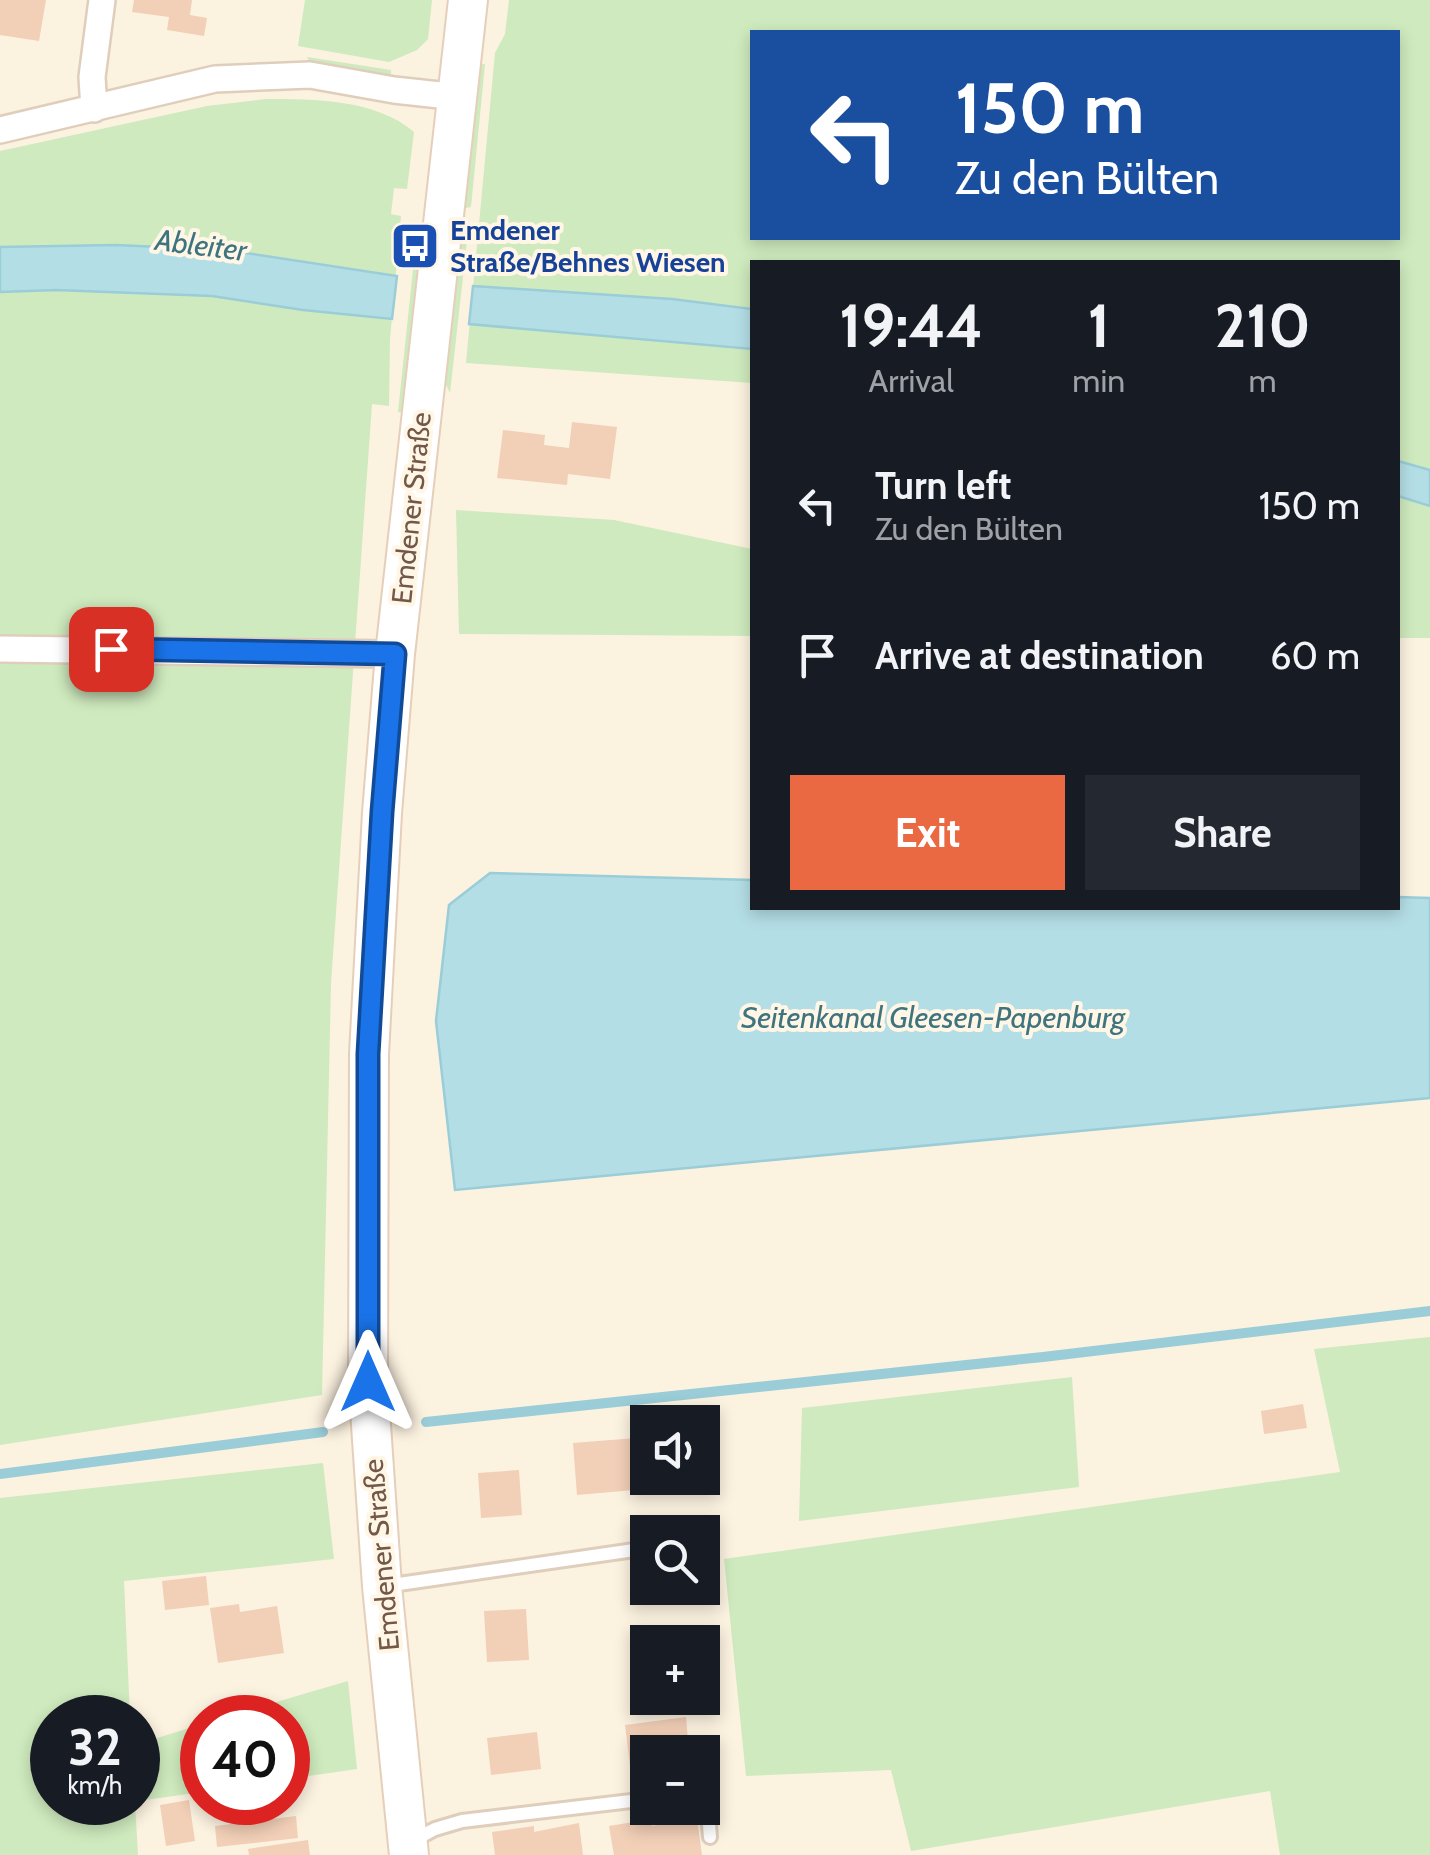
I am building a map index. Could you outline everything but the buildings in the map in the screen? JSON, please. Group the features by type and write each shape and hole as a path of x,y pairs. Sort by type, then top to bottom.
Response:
{"street":[{"path":"94,109 92,78 102,0"},
{"name":"Emdener Straße","path":"408,1849 382,1586 368,1382 368,1054 395,654 468,0"},
{"path":"0,130 214,79 310,75 458,97"},
{"path":"0,649 395,654"}],"lane":[{"path":"382,1586 630,1551"},
{"path":"408,1849 435,1829 462,1821 630,1801"},
{"path":"709,1825 710,1837"}],"green space":[{"path":"305,0 432,0 428,39 417,50 389,62 298,46"},
{"path":"509,0 1430,0 1430,638 1400,638 1400,260 750,260 750,383 466,363 495,53 505,34"},
{"path":"307,57 391,70 391,78 311,65"},
{"path":"485,64 471,207 460,209 475,65"},
{"path":"266,99 363,107 399,121 414,132 407,189 394,188 391,214 401,216 390,339 389,406 372,404 331,983 322,1395 0,1445 0,151 207,106"},
{"path":"457,231 468,232 450,393 441,375"},
{"path":"420,248 403,413 398,412 414,260"},
{"path":"456,510 614,520 750,549 750,636 459,634"},
{"path":"1430,1337 1430,1855 1280,1855 1270,1791 911,1851 891,1770 746,1776 724,1559 1340,1472 1314,1349"},
{"path":"1072,1377 1079,1487 799,1521 802,1408"},
{"path":"323,1463 334,1559 124,1581 129,1695 30,1695 30,1825 136,1825 138,1855 0,1855 0,1498"},
{"path":"348,1681 357,1769 310,1776 310,1695 300,1695"},
{"path":"180,1731 180,1795 160,1798 160,1737"}],"water":[{"path":"116,245 226,250 397,276 392,319 212,296 56,290 0,292 0,247"},
{"path":"473,286 672,299 750,309 750,349 469,324"},
{"path":"1400,462 1430,470 1430,506 1400,497"},
{"name":"Seitenkanal Gleesen-Papenburg","path":"490,873 750,880 750,910 1400,910 1400,897 1430,898 1430,1098 455,1190 436,1021 449,905"}],"waterway":[{"path":"426,1422 1043,1357 1430,1311"},
{"path":"0,1474 323,1432"}],"place":[{"name":"Emdener Straße/Behnes Wiesen","path":"415,246"}],"route":[{"path":"111,649 395,654 368,1054 368,1382"}],"water label":[{"name":"Ableiter","path":"201,245"}]}
